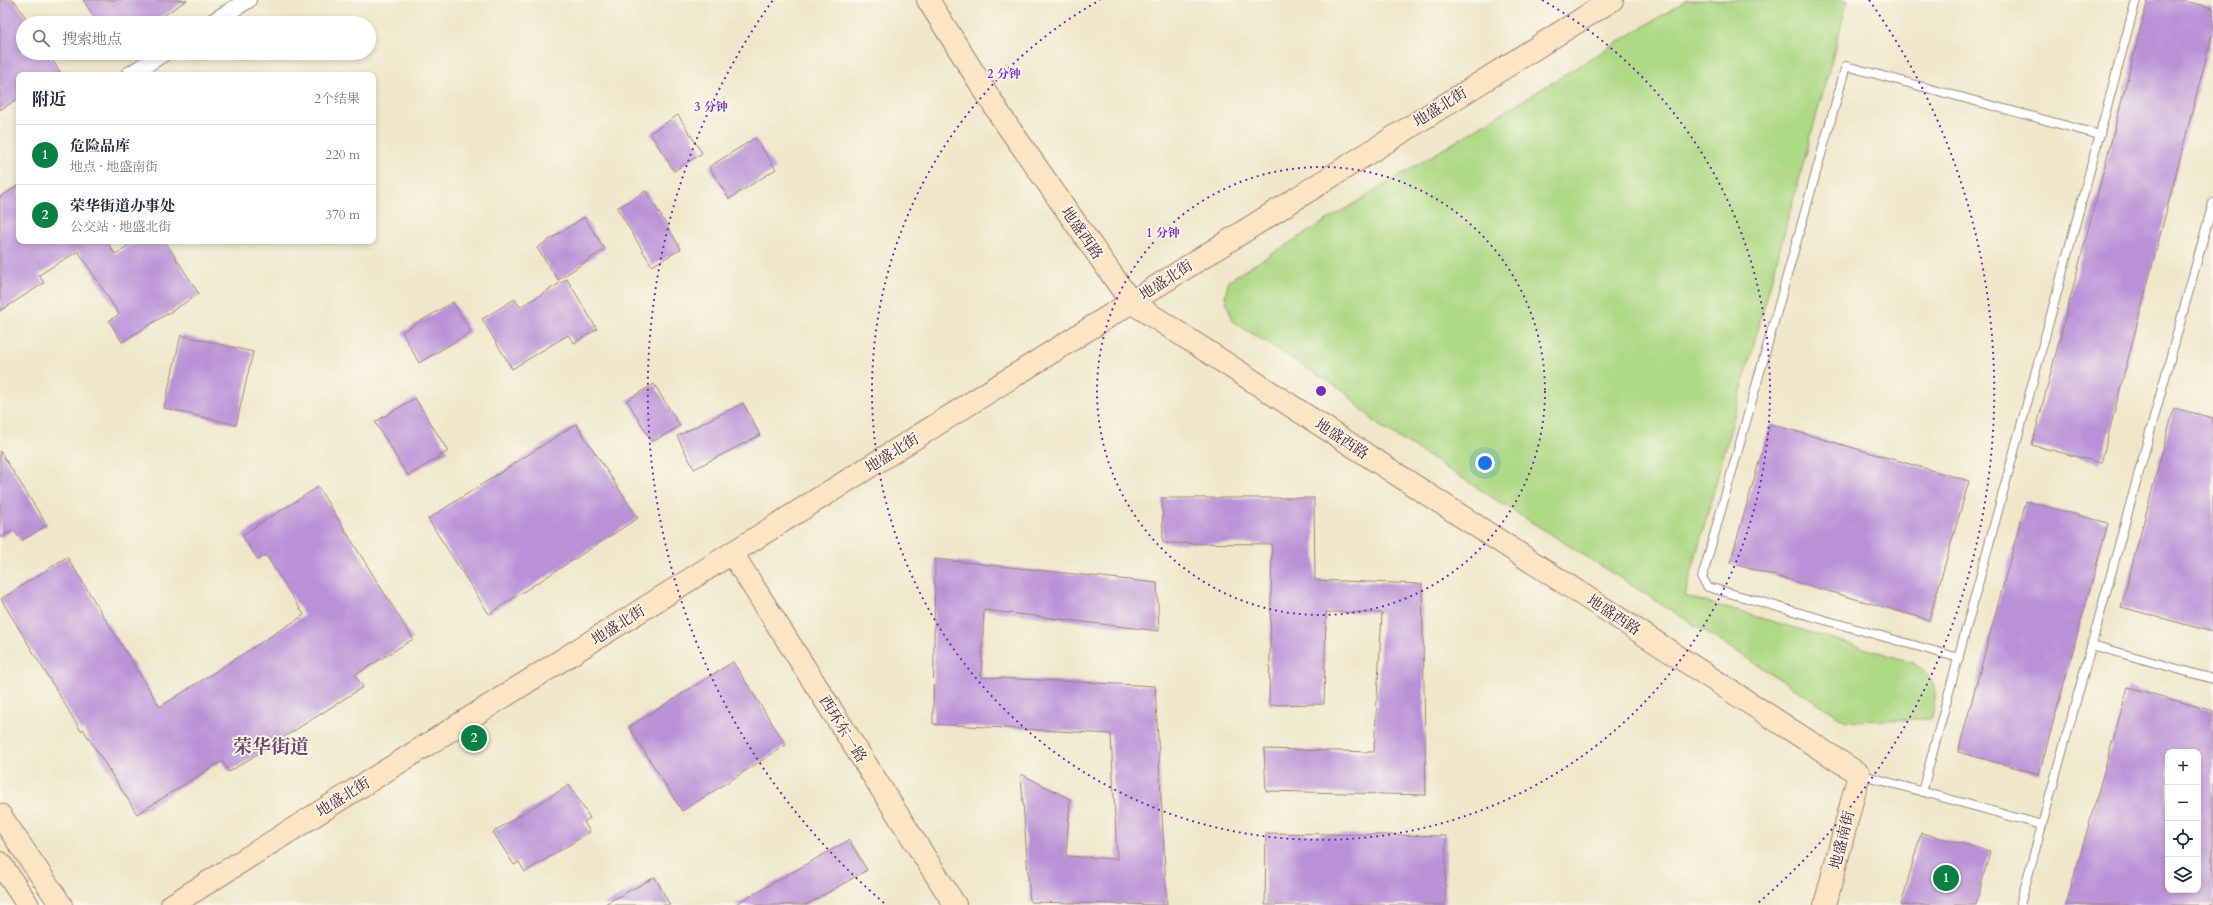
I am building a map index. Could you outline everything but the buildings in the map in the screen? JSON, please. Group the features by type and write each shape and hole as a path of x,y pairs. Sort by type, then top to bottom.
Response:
{"street":[{"path":"222,16 248,0"},
{"name":"地盛西路","path":"928,0 1002,118 1131,302 1859,774"},
{"name":"地盛北街","path":"172,905 1612,0"},
{"path":"134,72 153,60"},
{"name":"西环东一路","path":"732,553 955,905"},
{"name":"地盛南街","path":"1825,905 1859,774"},
{"path":"0,816 61,905"},
{"path":"0,863 28,905"}],"lane":[{"path":"1922,792 2136,0"},
{"path":"1959,658 1708,587 1702,578 1846,66 2100,135"},
{"path":"2020,905 2213,203"},
{"path":"2092,645 2213,679"},
{"path":"1859,774 2042,825"}],"green space":[{"path":"1687,0 1848,0 1685,596 1912,662 1927,674 1934,686 1935,700 1931,719 1846,721 1378,425 1342,390 1232,321 1225,296 1229,280"}],"place":[{"name":"荣华街道办事处","path":"474,738"},
{"name":"危险品库","path":"1946,878"}],"district":[{"name":"荣华街道","path":"271,746"}]}
